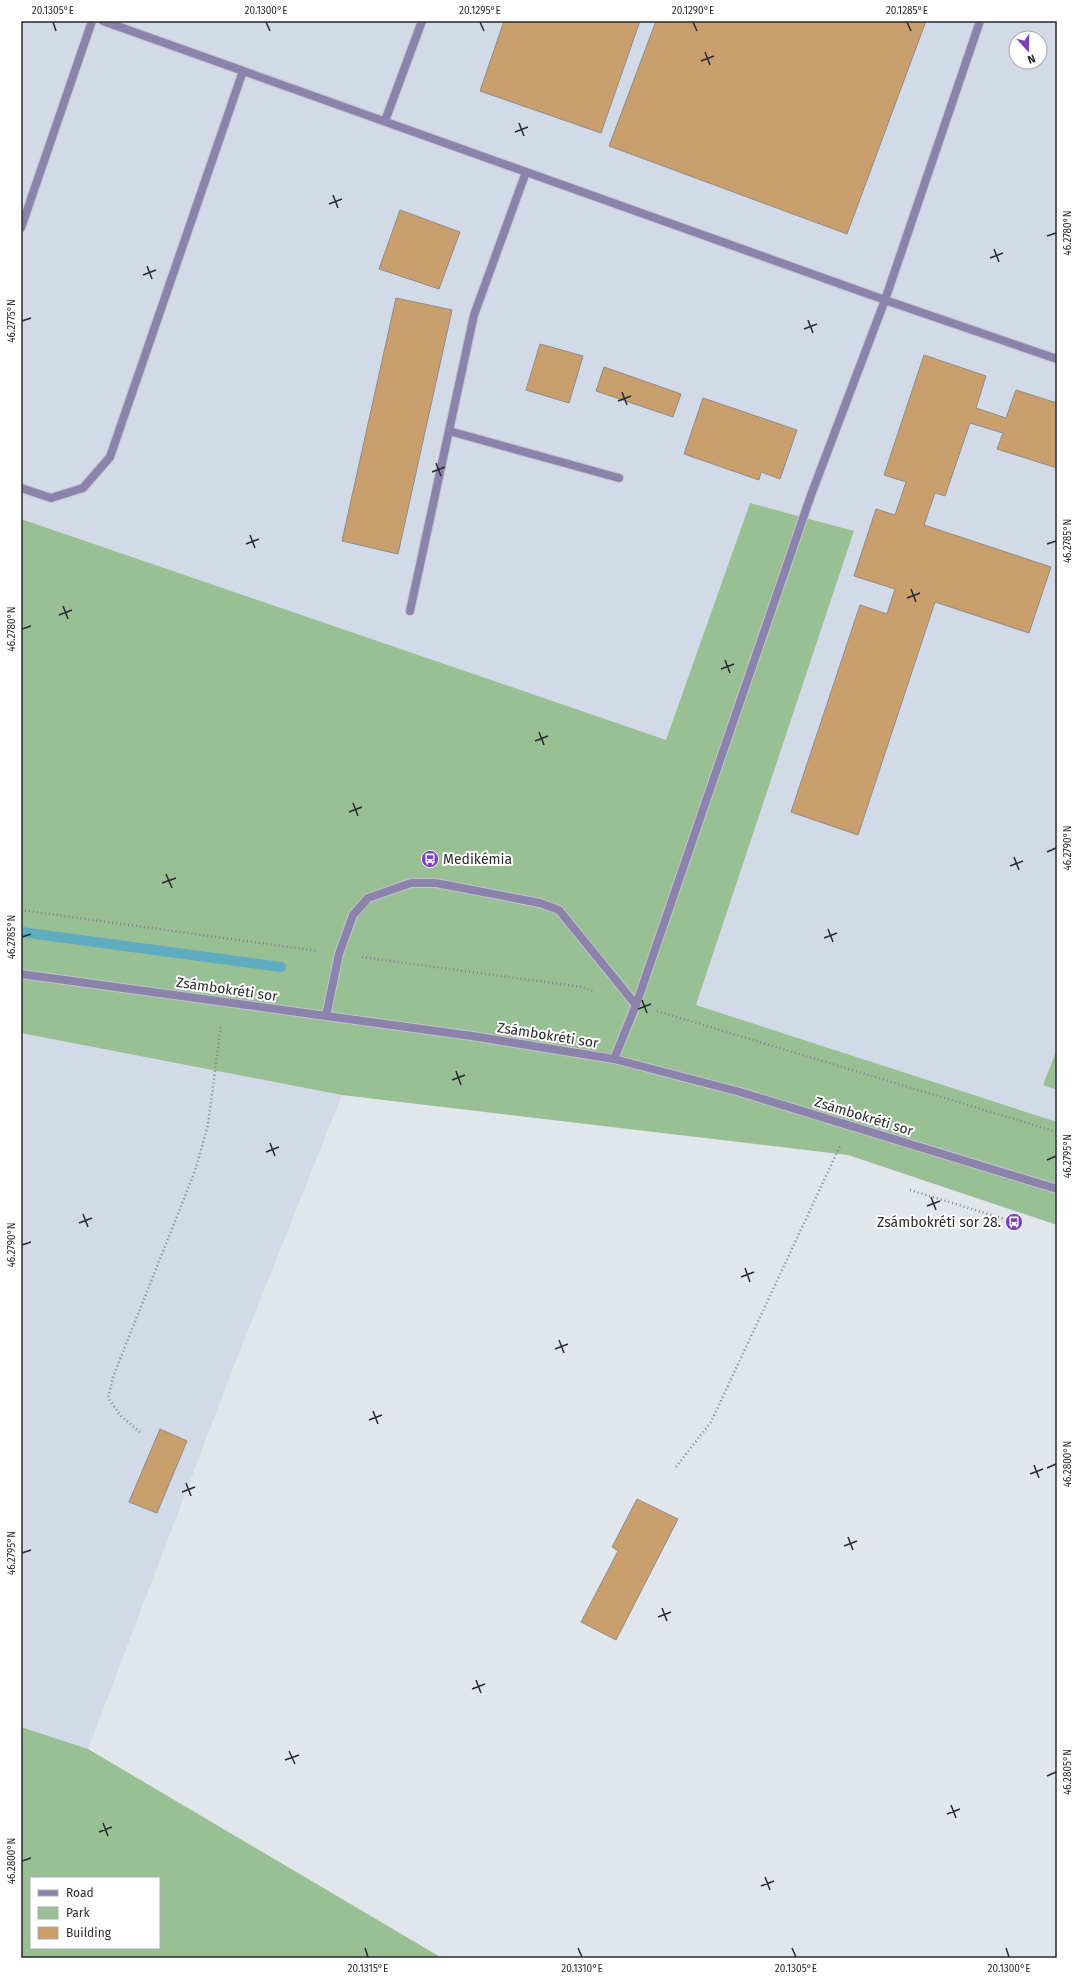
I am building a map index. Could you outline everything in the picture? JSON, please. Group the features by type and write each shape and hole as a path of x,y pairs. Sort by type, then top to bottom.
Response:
{"street":[{"path":"21,228 92,21"},
{"path":"103,21 885,300 1057,359"},
{"path":"385,121 422,21"},
{"path":"614,1059 636,1005 812,495 885,300 980,21"},
{"path":"21,488 51,498 83,488 110,457 243,71"},
{"path":"410,611 474,315 526,172"},
{"path":"449,431 619,478"},
{"path":"326,1016 339,954 353,915 368,898 411,883 436,883 540,903 559,910 636,1005"},
{"name":"Zsámbokréti sor","path":"21,974 472,1036 614,1059 740,1092 1057,1189"}],"path":[{"path":"21,910 582,987 636,1005 1057,1132"},
{"path":"140,1432 121,1416 108,1398 113,1377 196,1171 208,1125 224,1002"},
{"path":"676,1467 712,1422 850,1125"},
{"path":"910,1190 1014,1222"}],"shaded area":[{"path":"21,21 1057,21 1057,1049 1043,1085 1057,1090 1057,1122 696,1005 854,531 750,503 666,741 21,519"},
{"path":"21,1033 342,1095 235,1363 88,1749 21,1727"}],"green space":[{"path":"750,503 854,531 696,1005 1057,1122 1057,1225 848,1155 342,1095 21,1033 21,519 666,740"},
{"path":"1057,1049 1057,1090 1043,1085"},
{"path":"21,1727 88,1749 442,1958 21,1958"}],"building":[{"path":"504,21 640,21 601,133 480,91"},
{"path":"656,21 926,21 847,234 609,146"},
{"path":"400,210 460,232 439,289 379,269"},
{"path":"396,298 452,310 398,554 342,541"},
{"path":"540,344 583,356 569,403 526,390"},
{"path":"924,355 986,376 976,408 1006,418 1016,390 1057,403 1057,468 997,449 1003,433 970,423 945,496 935,493 924,525 1051,567 1029,633 935,602 858,835 791,812 860,605 887,614 895,589 854,576 876,509 895,515 906,482 884,475"},
{"path":"604,367 681,394 673,417 596,391"},
{"path":"703,398 797,430 780,479 761,472 759,480 684,454"},
{"path":"160,1429 187,1441 157,1513 129,1502"},
{"path":"637,1499 678,1519 616,1640 581,1622 618,1551 612,1547"}],"waterway":[{"path":"21,932 281,967"}],"place":[{"name":"Medikémia","path":"430,859"},
{"name":"Zsámbokréti sor 28.","path":"1014,1222"}]}
